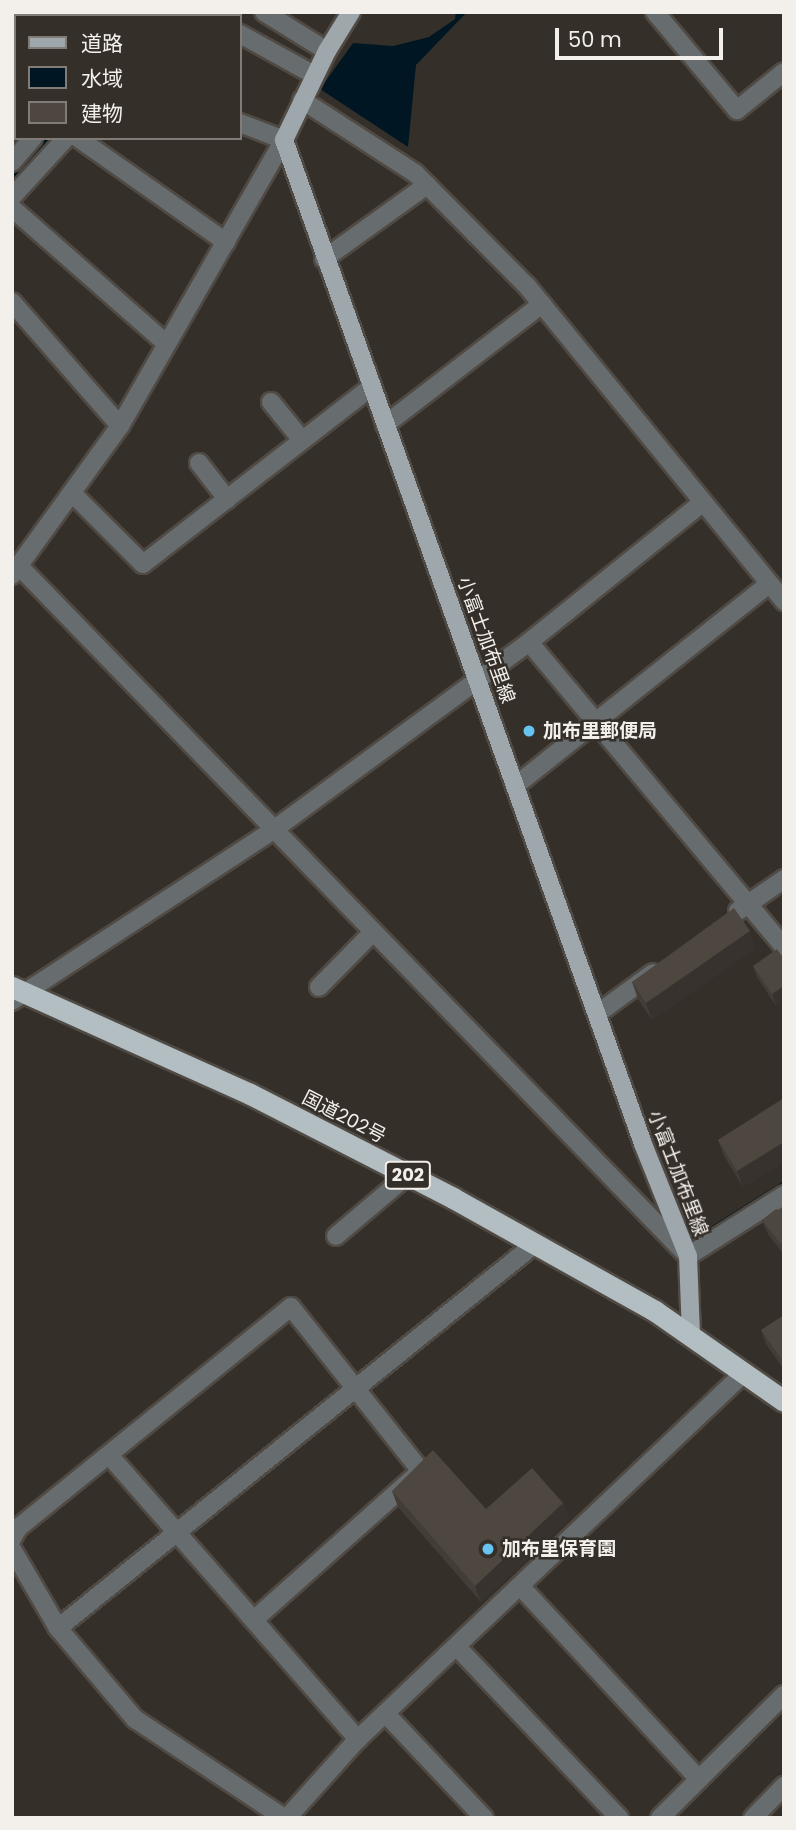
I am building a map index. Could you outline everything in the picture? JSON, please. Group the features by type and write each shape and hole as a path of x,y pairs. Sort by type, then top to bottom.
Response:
{"highway":[{"name":"国道202号","path":"17,994 250,1094 408,1175 691,1333 784,1401"}],"main road":[{"path":"284,140 314,75 351,12"},
{"name":"小富士加布里線","path":"284,140 384,425 480,677 515,786 597,1014 688,1256 691,1333"}],"street":[{"path":"264,12 327,51"},
{"path":"663,15 737,110 784,72"},
{"path":"242,35 314,75"},
{"path":"302,100 427,185 542,304 784,601"},
{"path":"242,124 284,140 120,426 16,571 688,1256 784,1195"},
{"path":"12,162 31,140"},
{"path":"12,197 64,140"},
{"path":"81,140 226,242"},
{"path":"324,259 427,185"},
{"path":"12,208 167,344"},
{"path":"12,302 120,426"},
{"path":"384,425 542,304"},
{"path":"72,493 143,564 371,387"},
{"path":"271,402 302,440"},
{"path":"199,463 227,499"},
{"path":"17,994 271,831 529,642 703,502"},
{"path":"515,786 769,584"},
{"path":"529,642 784,947"},
{"path":"726,920 784,878"},
{"path":"319,987 372,933"},
{"path":"597,1014 672,959"},
{"path":"336,1236 408,1175"},
{"path":"58,1628 535,1244"},
{"path":"12,1539 18,1528 291,1307 421,1471 254,1620"},
{"path":"12,1549 58,1628 135,1719 285,1818 358,1740 745,1372"},
{"path":"109,1455 358,1740"},
{"path":"521,1587 699,1779"},
{"path":"457,1647 619,1818"},
{"path":"660,1818 784,1695"},
{"path":"386,1714 484,1818"},
{"path":"753,1818 782,1792"}],"water":[{"path":"456,12 467,12 416,65 408,147 320,89 353,43 393,46 429,37 455,19"}],"building":[{"path":"734,908 750,931 646,1003 632,982"},
{"path":"777,949 784,959 784,986 772,994 753,966"},
{"path":"784,1098 784,1142 737,1171 718,1140"},
{"path":"776,1209 784,1212 784,1248 762,1220"},
{"path":"784,1315 784,1363 761,1330"},
{"name":"加布里保育園","path":"433,1450 486,1509 532,1468 563,1503 475,1586 392,1491"}],"waterway":[{"path":"12,181 48,140"},
{"path":"711,1230 784,1184"}],"place":[{"name":"加布里郵便局","path":"529,731"},
{"name":"加布里保育園","path":"488,1549"}]}
